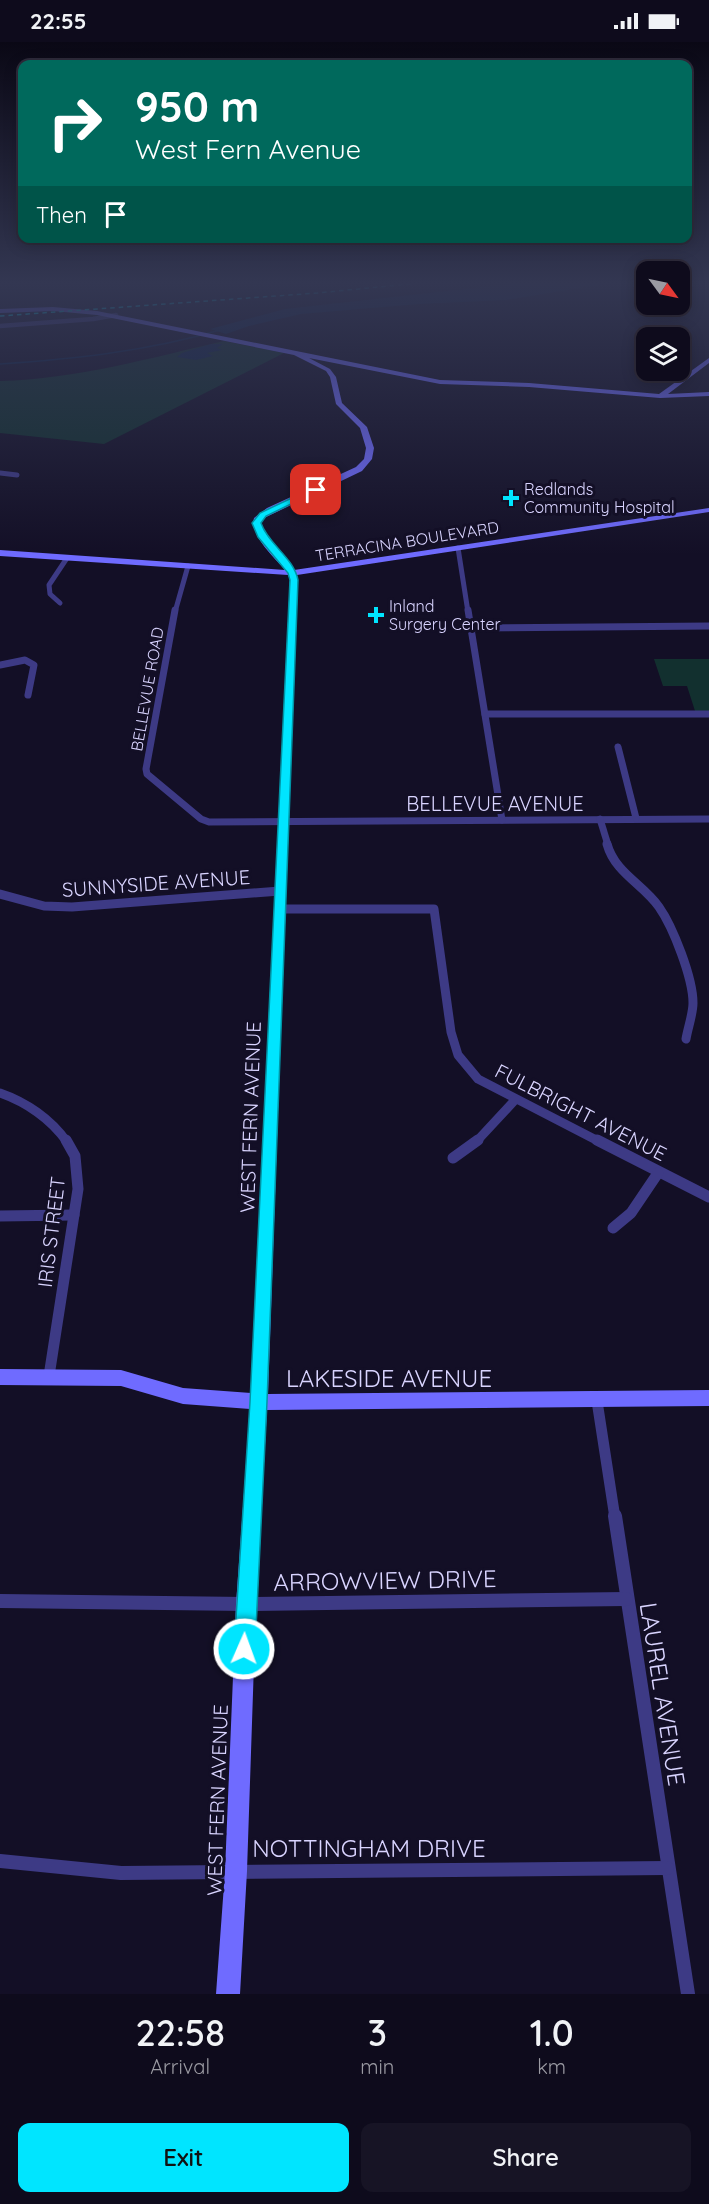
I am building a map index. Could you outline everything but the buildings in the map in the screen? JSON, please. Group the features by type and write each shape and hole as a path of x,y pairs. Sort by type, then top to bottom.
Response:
{"main road":[{"path":"292,573 261,535 256,523 258,518 270,510 359,470 368,459 370,444 363,427 339,404 333,377 329,373"},
{"path":"395,373 440,382 660,396 709,394"},
{"path":"660,396 691,373"},
{"name":"TERRACINA BOULEVARD","path":"0,553 292,573 709,510"},
{"name":"WEST FERN AVENUE","path":"228,1994 236,1871 246,1604 259,1402 293,599 292,573"},
{"name":"LAKESIDE AVENUE","path":"0,1377 121,1378 183,1396 259,1402 597,1401 709,1398"}],"street":[{"path":"0,473 17,476"},
{"path":"458,548 502,820"},
{"path":"60,603 50,594 49,585 67,558"},
{"name":"BELLEVUE ROAD","path":"188,566 176,607 146,769 147,774 201,819 209,822 282,821"},
{"path":"471,628 709,626"},
{"path":"0,665 25,660 34,665 28,695"},
{"path":"485,714 709,714"},
{"path":"618,747 636,818"},
{"path":"600,819 610,854 622,871 659,907 682,953 693,1002 686,1040"},
{"name":"BELLEVUE AVENUE","path":"282,821 709,819"},
{"name":"SUNNYSIDE AVENUE","path":"0,894 44,906 72,907 280,891"},
{"name":"FULBRIGHT AVENUE","path":"279,909 434,909 451,1032 458,1054 477,1079 709,1197"},
{"name":"IRIS STREET","path":"0,1093 32,1107 55,1127 75,1156 77,1181 74,1215 49,1376"},
{"path":"453,1158 474,1144 515,1100"},
{"path":"613,1228 631,1213 658,1173"},
{"path":"0,1216 74,1215"},
{"name":"LAUREL AVENUE","path":"597,1401 688,1994"},
{"name":"ARROWVIEW DRIVE","path":"0,1601 246,1604 626,1599"},
{"name":"NOTTINGHAM DRIVE","path":"0,1861 121,1873 668,1868"}],"green space":[{"path":"77,373 244,373 104,444 0,433 0,381"},
{"path":"654,659 709,659 709,711 695,711 687,686 663,686"}],"place":[{"name":"Redlands Community Hospital","path":"511,498"},
{"name":"Inland Surgery Center","path":"376,615"}],"route":[{"path":"244,1649 259,1402 294,580 285,563 261,535 256,523 258,518 270,510 316,490"}]}
